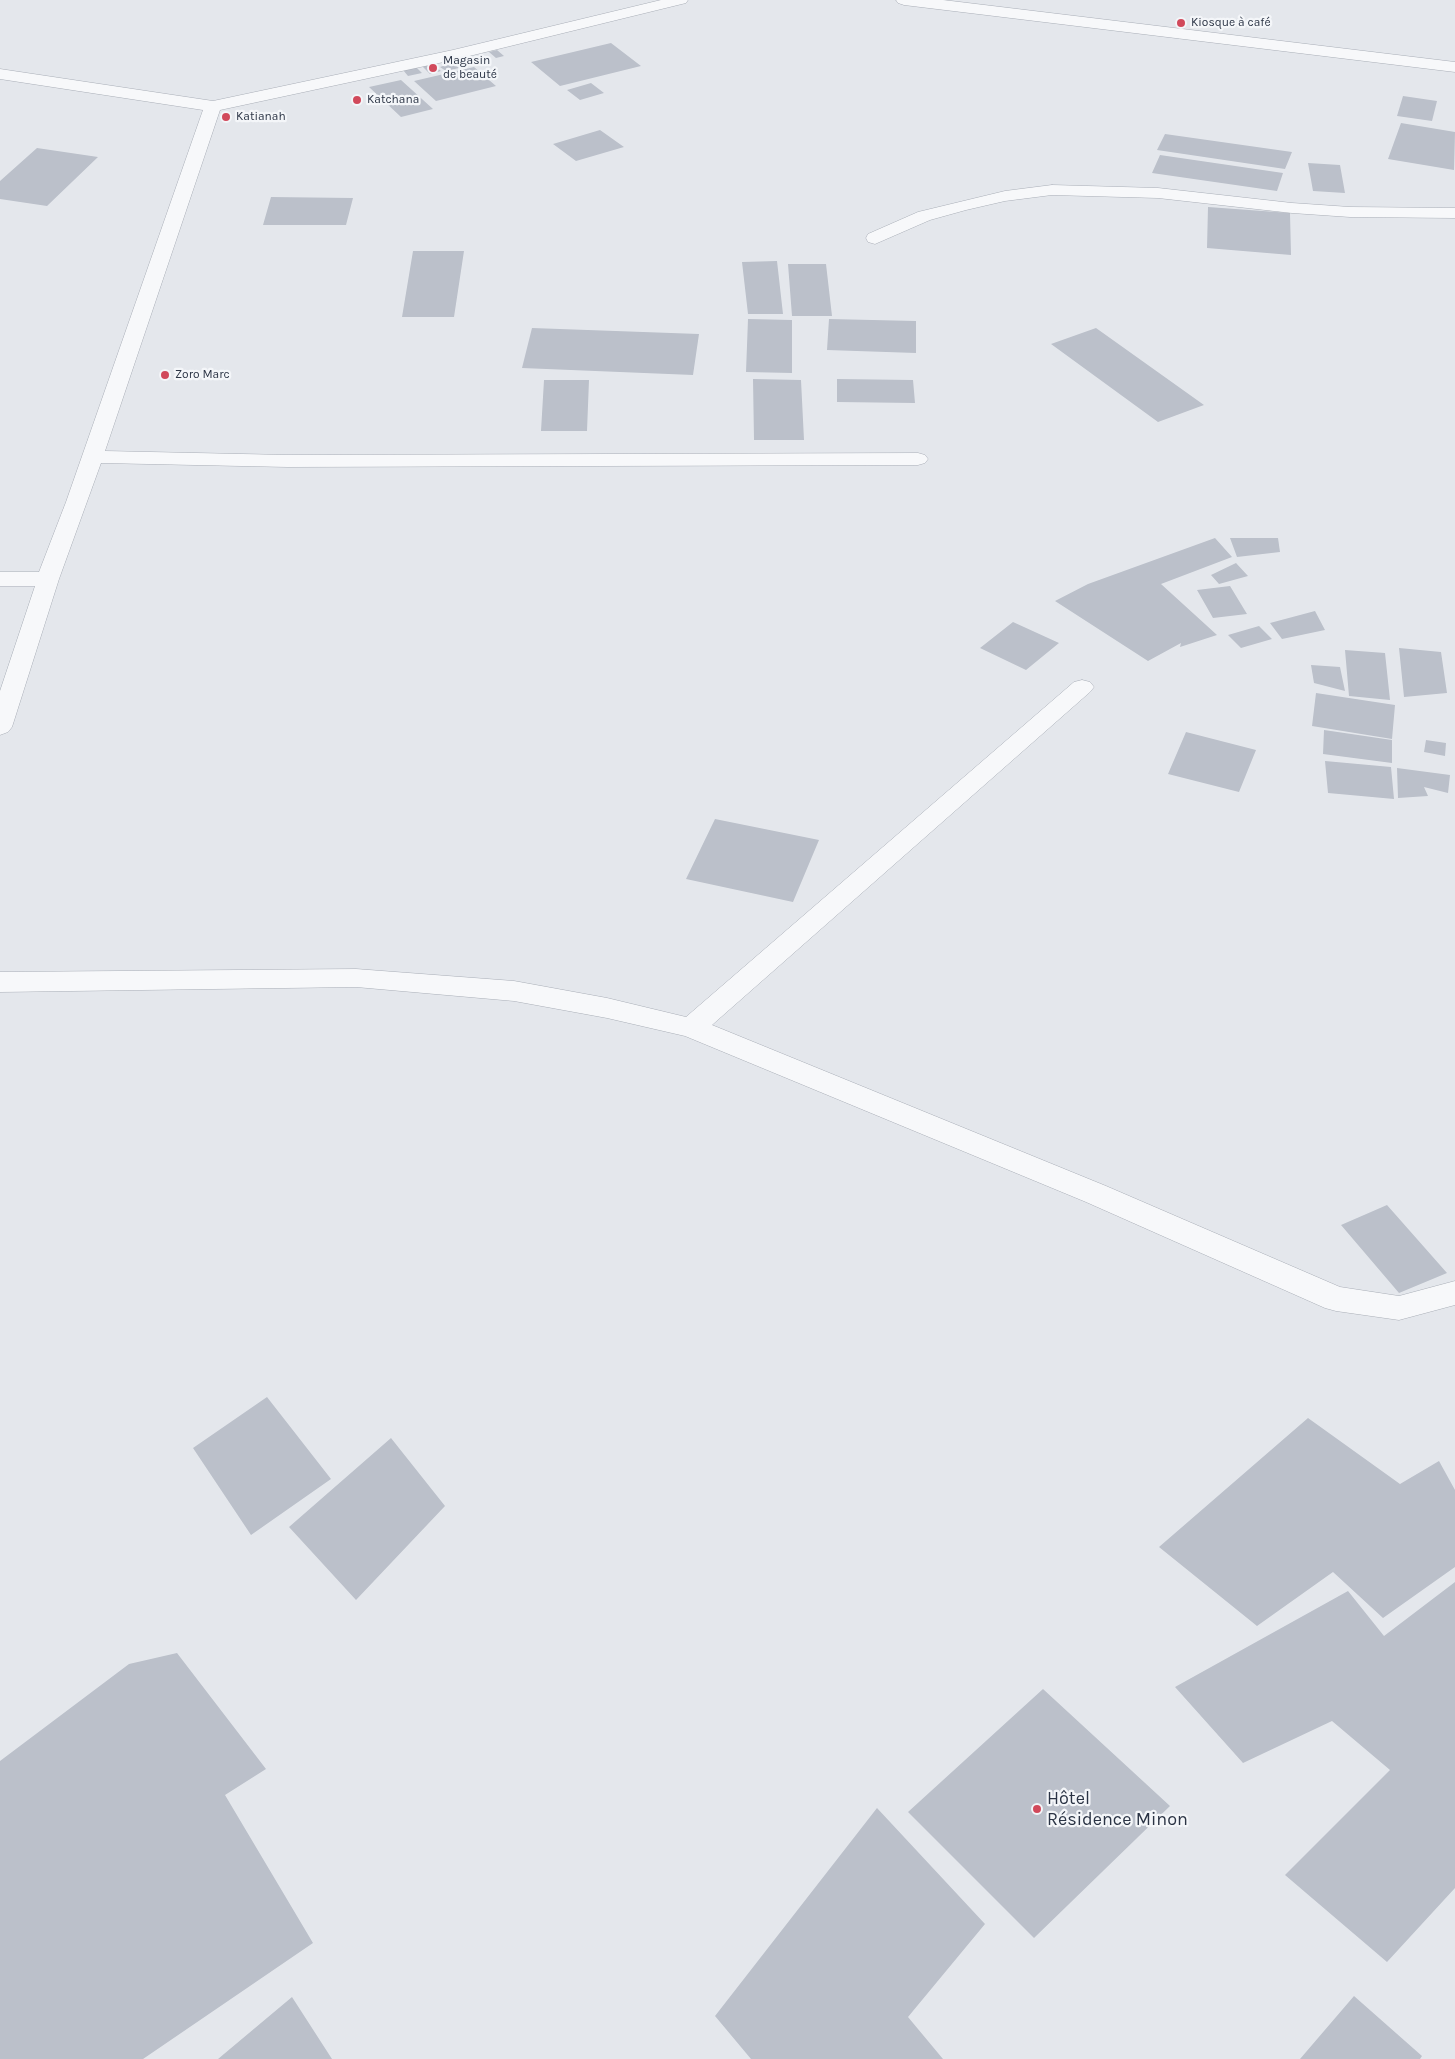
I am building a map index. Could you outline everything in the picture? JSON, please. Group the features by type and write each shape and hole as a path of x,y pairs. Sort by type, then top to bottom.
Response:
{"street":[{"path":"0,74 213,106 453,55 680,0"},
{"path":"904,0 1455,67"},
{"path":"0,727 48,579 93,457 213,106"},
{"path":"875,238 924,216 963,205 1005,196 1052,190 1158,192 1292,208 1350,212 1455,213"},
{"path":"93,457 288,461 918,459"},
{"path":"0,579 48,579"},
{"path":"690,1028 1082,687"},
{"path":"0,982 356,978 514,991 607,1008 690,1028 1096,1194 1336,1299 1399,1308 1455,1293"}],"building":[{"path":"611,43 641,66 560,86 531,62"},
{"path":"497,50 504,56 496,58 489,52"},
{"path":"467,60 472,64 461,67 456,63"},
{"path":"452,63 459,68 446,71 440,67"},
{"path":"432,64 441,71 430,74 422,66"},
{"path":"416,67 422,73 408,76 403,70"},
{"path":"474,67 496,86 436,101 414,81"},
{"path":"401,80 433,109 401,117 369,87"},
{"path":"591,83 604,93 580,100 567,90"},
{"path":"1403,96 1437,101 1432,121 1397,116"},
{"path":"1401,123 1455,132 1454,170 1388,159"},
{"path":"600,130 624,147 576,161 553,144"},
{"path":"1165,134 1292,152 1285,169 1157,150"},
{"path":"37,148 98,157 47,206 0,199 0,181"},
{"path":"1160,155 1283,173 1277,191 1152,173"},
{"path":"1308,163 1340,165 1345,193 1313,191"},
{"path":"271,197 353,198 346,225 263,225"},
{"path":"1208,207 1290,213 1291,255 1207,248"},
{"path":"413,251 464,251 454,317 402,317"},
{"path":"777,261 783,314 748,314 742,262"},
{"path":"788,264 826,264 832,316 792,316"},
{"path":"748,319 792,320 792,373 746,372"},
{"path":"829,319 916,321 916,353 827,350"},
{"path":"532,328 699,334 693,375 522,368"},
{"path":"1096,328 1204,405 1158,422 1051,344"},
{"path":"753,379 801,380 804,440 754,440"},
{"path":"837,379 913,380 915,403 837,402"},
{"path":"544,380 589,380 587,431 541,431"},
{"path":"1215,538 1232,557 1161,584 1217,635 1180,647 1181,643 1148,661 1055,601 1088,584"},
{"path":"1230,538 1278,538 1280,552 1237,557"},
{"path":"1236,563 1248,576 1219,584 1211,575"},
{"path":"1230,586 1247,614 1213,618 1197,590"},
{"path":"1315,611 1325,630 1282,639 1270,623"},
{"path":"1013,622 1059,643 1026,670 980,648"},
{"path":"1259,626 1272,639 1241,648 1228,635"},
{"path":"1399,648 1441,652 1447,693 1404,697"},
{"path":"1345,650 1385,653 1390,700 1349,696"},
{"path":"1311,665 1340,667 1345,691 1314,683"},
{"path":"1316,693 1395,705 1392,739 1312,726"},
{"path":"1324,730 1392,740 1392,763 1323,754"},
{"path":"1186,732 1256,750 1239,792 1168,774"},
{"path":"1426,740 1446,743 1445,756 1424,752"},
{"path":"1325,761 1391,767 1394,799 1328,793"},
{"path":"1397,768 1450,775 1448,793 1424,787 1428,796 1398,798"},
{"path":"715,819 819,840 793,902 686,879"},
{"path":"1387,1205 1447,1273 1399,1293 1341,1225"},
{"path":"267,1397 331,1479 251,1535 193,1448"},
{"path":"1308,1418 1400,1484 1439,1461 1455,1490 1455,1567 1383,1618 1333,1572 1257,1626 1159,1547"},
{"path":"391,1438 445,1506 356,1600 289,1527"},
{"path":"1455,1582 1455,1888 1387,1962 1285,1875 1390,1770 1332,1721 1243,1763 1175,1687 1348,1591 1384,1636"},
{"path":"177,1653 266,1769 225,1795 313,1943 143,2059 0,2059 0,1761 129,1664"},
{"path":"1043,1689 1170,1806 1034,1938 908,1812"},
{"path":"877,1808 985,1924 908,2017 943,2059 751,2059 715,2016"},
{"path":"1354,1996 1422,2056 1420,2059 1300,2059"},
{"path":"292,1997 332,2059 218,2059"}],"place":[{"name":"Kiosque à café","path":"1181,23"},
{"name":"Magasin de beauté","path":"433,68"},
{"name":"Katchana","path":"357,100"},
{"name":"Katianah","path":"226,117"},
{"name":"Zoro Marc","path":"165,375"},
{"name":"Hôtel Résidence Minon","path":"1037,1809"}]}
